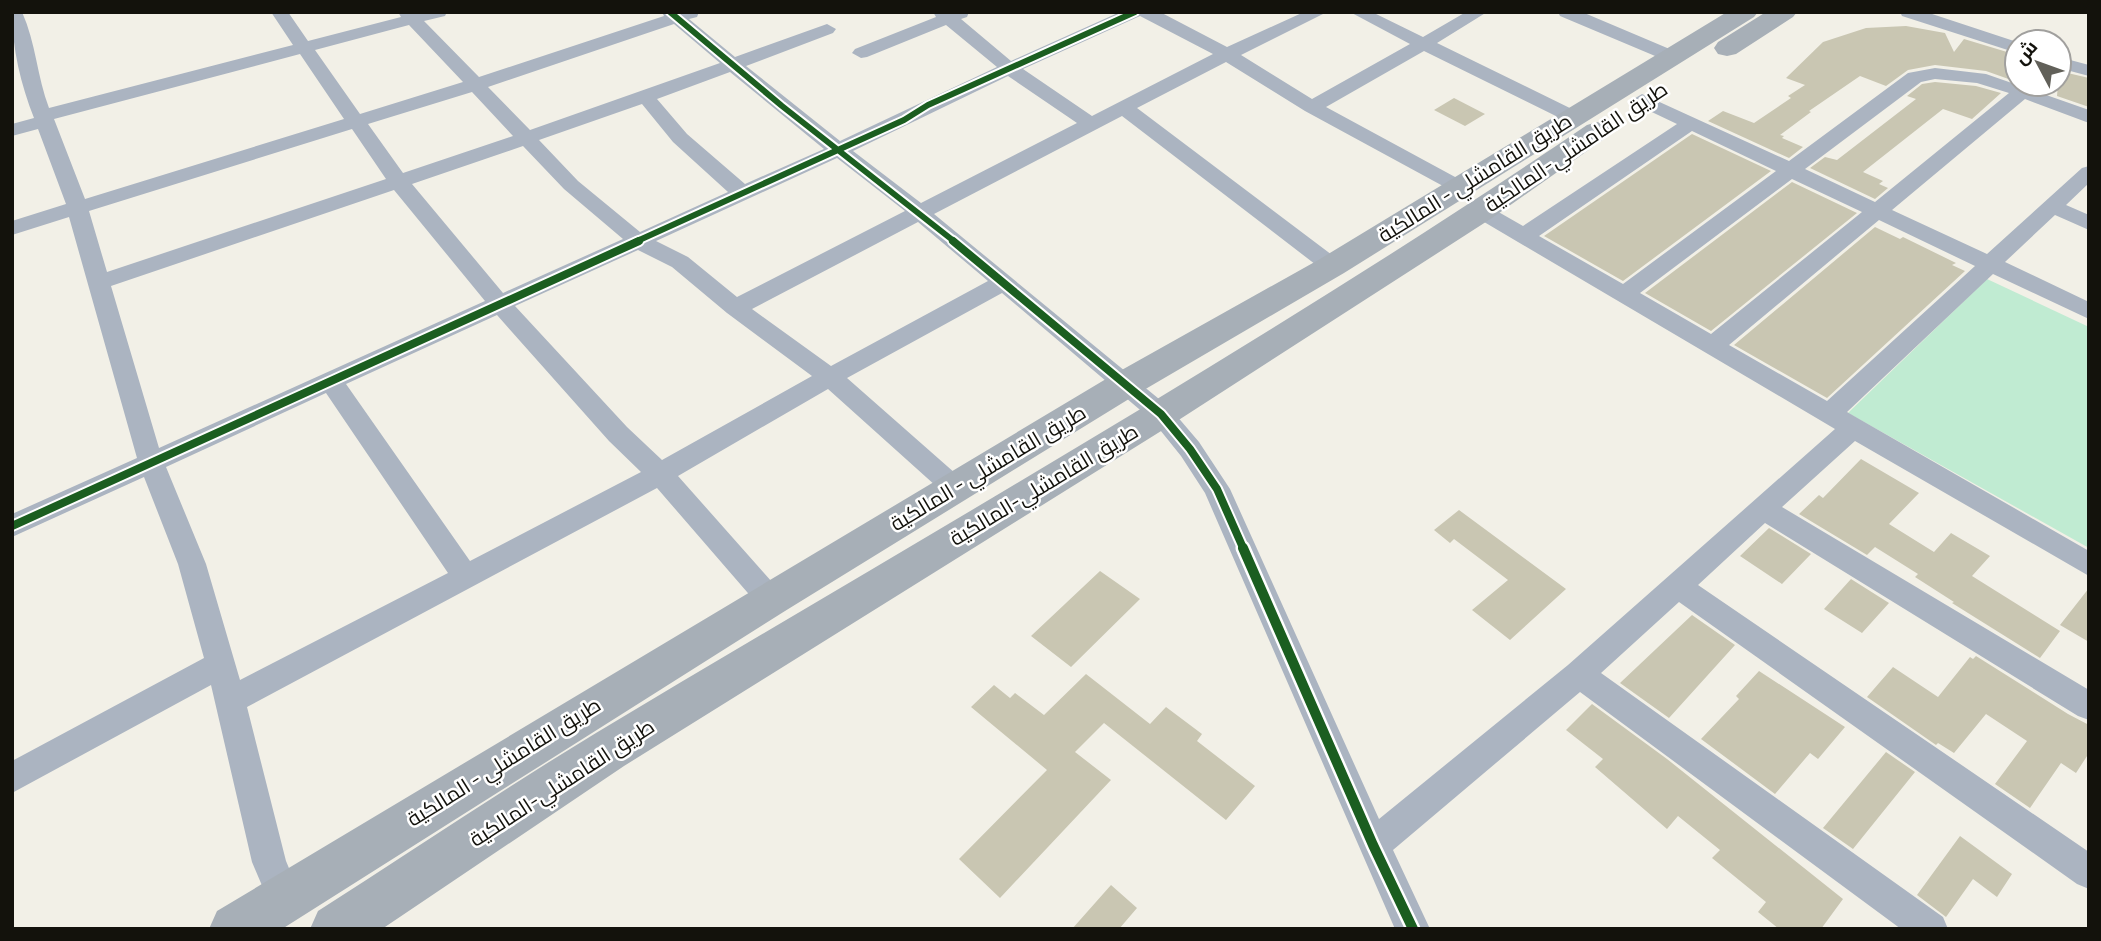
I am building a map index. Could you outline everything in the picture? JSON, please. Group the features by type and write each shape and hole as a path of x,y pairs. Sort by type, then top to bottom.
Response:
{"highway":[{"name":"طريق القامشلي-المالكية","path":"336,929 607,751 1161,415 1588,117 1642,100 1784,12"},
{"name":"طريق القامشلي - المالكية","path":"1588,117 1740,13"},
{"name":"طريق القامشلي - المالكية","path":"235,929 770,599 1124,385 1332,266 1462,205"}],"street":[{"path":"13,12 18,44 78,210 151,463 192,564 221,664 269,862 284,897"},
{"path":"279,12 398,181 500,304 618,434 660,474 770,599"},
{"path":"12,131 44,119 304,48 409,16 439,12"},
{"path":"12,526 1135,12"},
{"path":"1146,12 1227,54 1462,205 1524,236 2089,565"},
{"path":"735,308 1227,54 1319,12"},
{"path":"1358,12 1422,44 1588,117"},
{"path":"1312,107 1479,12"},
{"path":"1566,12 1673,57"},
{"path":"1908,12 2003,43"},
{"path":"12,228 78,210 474,85 680,14 733,65 919,212 1161,415 1190,449 1217,489 1373,845 1413,929"},
{"path":"861,53 951,14 1010,69 1091,124"},
{"path":"409,16 570,185 638,241 680,262 735,308 830,377 955,488"},
{"path":"99,282 526,138 827,29"},
{"path":"1624,294 1915,77 1931,72 1952,71 2003,87"},
{"path":"644,95 680,138 742,193"},
{"path":"1712,346 2015,98"},
{"path":"2035,98 2089,117"},
{"path":"1642,100 2089,312"},
{"path":"1124,108 1332,266"},
{"path":"1524,236 1691,123"},
{"path":"1373,845 1579,674 1676,585 1765,510 1841,421 1988,264 2054,208 2089,172"},
{"path":"2054,208 2089,223"},
{"path":"230,701 660,474 1004,282"},
{"path":"331,381 466,577"},
{"path":"1765,510 2089,706"},
{"path":"1676,585 2089,872"},
{"path":"12,778 221,664"},
{"path":"1579,674 1931,929"}],"green space":[{"path":"1987,279 2089,327 2089,548 1848,413"}],"building":[{"path":"1906,26 1945,33 1954,52 1964,39 2003,51 2003,77 1986,71 1935,65 1908,70 1886,86 1860,76 1809,111 1811,112 1780,135 1803,147 1789,158 1708,121 1723,111 1754,123 1805,85 1786,78 1823,42 1866,28"},
{"path":"2073,74 2089,78 2089,107 2063,98 2073,98"},
{"path":"1935,82 1976,86 2001,93 1972,119 1943,109 1863,172 1883,181 1879,184 1888,188 1875,199 1810,168 1825,157 1837,160 1916,99 1907,96 1922,84"},
{"path":"1454,98 1485,114 1465,126 1434,110"},
{"path":"1692,134 1771,171 1623,281 1544,236"},
{"path":"1792,182 1857,213 1711,331 1645,293"},
{"path":"1875,227 1900,239 1903,237 1956,263 1952,265 1965,271 1827,398 1734,345"},
{"path":"1861,459 1919,493 1889,524 1934,552 1951,533 1990,556 1972,576 2060,631 2040,658 1952,603 1954,602 1915,577 1918,574 1875,547 1867,555 1799,514 1819,495 1823,498"},
{"path":"1459,510 1566,589 1510,640 1472,610 1508,580 1454,539 1450,543 1434,530"},
{"path":"1769,528 1811,554 1782,584 1740,556"},
{"path":"1100,571 1140,599 1071,667 1031,636"},
{"path":"1851,579 1889,603 1862,633 1824,609"},
{"path":"2089,588 2089,642 2060,625"},
{"path":"1692,615 1735,645 1669,718 1620,683"},
{"path":"1976,656 2089,725 2089,753 2076,773 2061,763 2030,808 1995,784 2027,741 1986,714 1954,753 1938,743 1936,745 1867,697 1893,667 1938,697 1970,657 1973,659"},
{"path":"1759,671 1845,727 1818,759 1810,753 1775,794 1701,739 1739,699 1736,696"},
{"path":"1086,674 1150,724 1166,707 1202,734 1197,741 1255,786 1226,820 1104,723 1075,752 1111,780 1000,898 959,859 1047,770 971,707 994,685 1010,698 1015,693 1044,715"},
{"path":"1592,704 1667,759 1843,899 1821,929 1779,929 1758,912 1766,902 1712,858 1720,850 1678,816 1667,829 1595,767 1603,759 1566,730"},
{"path":"1886,752 1915,772 1853,849 1823,828"},
{"path":"1960,836 2012,874 1997,897 1973,879 1946,917 1917,895"},
{"path":"1111,885 1137,908 1119,929 1072,929"}],"cycle path":[{"path":"670,12 782,106 919,212 1161,414 1190,449 1217,489 1373,845 1413,929"},
{"path":"12,526 1135,12"}]}
